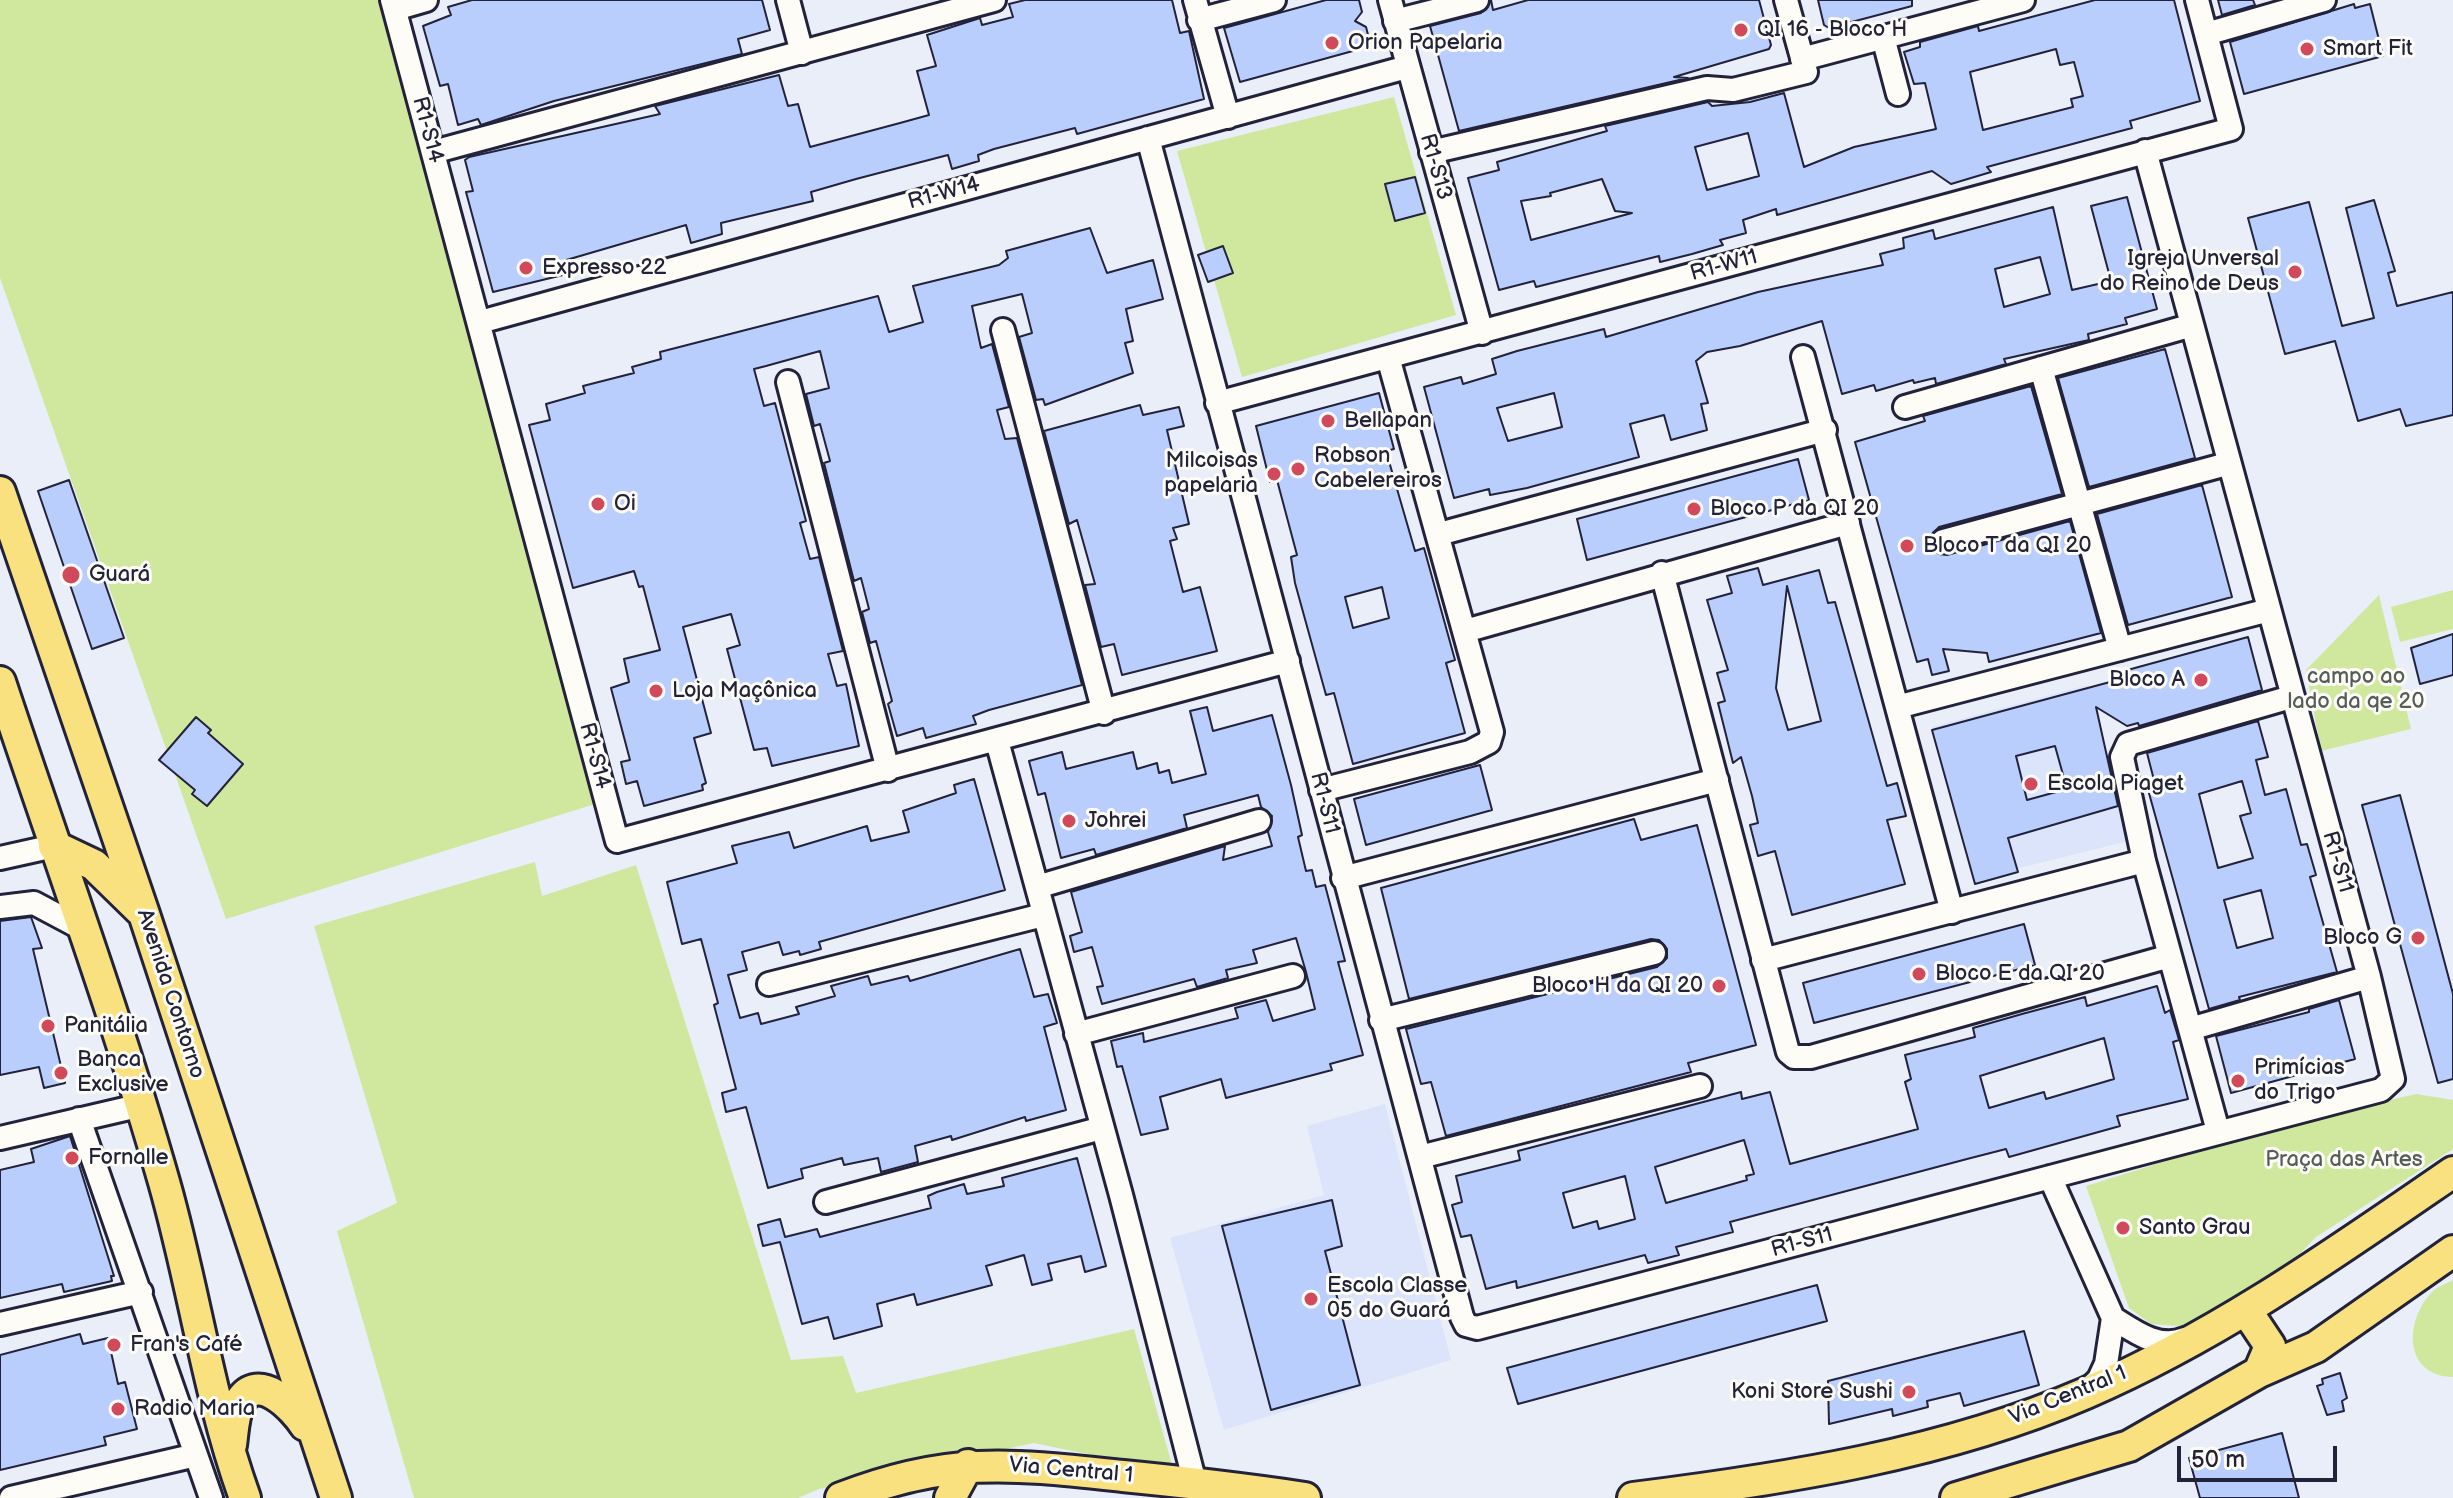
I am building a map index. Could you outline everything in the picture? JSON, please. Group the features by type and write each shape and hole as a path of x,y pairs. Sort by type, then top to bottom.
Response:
{"main road":[{"name":"Avenida Contorno","path":"0,492 144,914 336,1498"},
{"path":"0,682 142,1105 181,1240 230,1456 245,1498"},
{"path":"54,846 94,865 144,914"},
{"name":"Via Central 1","path":"1633,1498 1769,1478 1901,1452 2027,1416 2086,1393 2246,1310 2453,1172"},
{"path":"1956,1498 2129,1446 2259,1372 2316,1347 2453,1251"},
{"path":"2246,1310 2270,1346 2259,1372"},
{"path":"230,1456 235,1414 242,1398 251,1392 264,1391 281,1396 293,1407 317,1443"},
{"name":"Via Central 1","path":"861,1495 921,1472 968,1465 1023,1464 1305,1498"},
{"path":"950,1498 968,1465"}],"street":[{"path":"394,4 426,0"},
{"path":"788,0 802,53"},
{"path":"433,152 994,0"},
{"path":"1228,117 1197,10 1274,0"},
{"path":"1393,11 1477,0"},
{"path":"1431,152 1707,88 1733,90 1806,72 1786,0"},
{"path":"1802,59 2023,0"},
{"path":"2197,0 2206,34 2324,0"},
{"name":"R1-S14","path":"394,4 617,841 1104,713 1288,661"},
{"name":"R1-S13","path":"1393,11 1482,333"},
{"name":"R1-W11","path":"1217,403 2231,129 2206,34"},
{"path":"1883,37 1898,94"},
{"name":"R1-W14","path":"480,322 1407,67"},
{"name":"R1-S11","path":"1148,138 1462,1317 1466,1325 1477,1328 2388,1085 2393,1072 2369,977 2189,326 2145,151"},
{"path":"1905,407 2189,326"},
{"path":"1003,330 1104,713"},
{"path":"1321,790 1470,752 1489,742 1491,721 1388,357"},
{"path":"1803,357 1952,912"},
{"path":"2041,368 2120,649"},
{"path":"788,382 888,770"},
{"path":"1439,534 1825,430"},
{"path":"1943,541 2227,464"},
{"path":"1465,631 1848,523"},
{"path":"1662,573 1788,1052 1802,1058 2170,956"},
{"path":"1897,707 2269,610"},
{"path":"2218,1131 2144,861 2122,763 2128,744 2291,697"},
{"path":"997,741 1195,1483"},
{"path":"1343,878 1717,780"},
{"path":"1037,887 1259,821"},
{"path":"0,858 54,846"},
{"path":"1763,960 2144,861"},
{"path":"0,907 34,903 81,928"},
{"path":"769,984 1043,915"},
{"path":"1381,1020 1654,953"},
{"path":"1076,1034 1293,976"},
{"path":"2190,1029 2369,977"},
{"path":"1420,1157 1700,1086"},
{"path":"0,1138 142,1105"},
{"path":"79,1119 211,1498"},
{"path":"826,1202 1102,1128"},
{"path":"2050,1177 2113,1318 2106,1364 2099,1379 2086,1393"},
{"path":"0,1324 141,1292"},
{"path":"2113,1318 2155,1341 2177,1343 2207,1330"},
{"path":"11,1498 196,1455"}],"shaded area":[{"name":"Escola Piaget","path":"2088,685 2129,841 1974,879 1932,727"},
{"name":"Escola Classe 05 do Guará","path":"1385,1104 1451,1360 1224,1430 1170,1238 1324,1195 1307,1126"}],"green space":[{"path":"0,0 382,0 595,804 226,919 0,278"},
{"path":"1394,97 1456,315 1242,377 1177,151"},
{"path":"2453,590 2453,629 2400,642 2391,607"},
{"name":"campo ao lado da qe 20","path":"2379,595 2411,729 2321,751 2306,670"},
{"path":"535,862 542,896 636,865 791,1360 843,1356 856,1393 1134,1329 1174,1472 1034,1443 819,1489 798,1498 414,1498 337,1231 397,1203 314,926"},
{"name":"Praça das Artes","path":"2416,1094 2453,1100 2453,1149 2316,1237 2273,1282 2190,1327 2151,1324 2129,1308 2086,1186 2281,1125"},
{"path":"2453,1280 2453,1377 2425,1368 2417,1358 2413,1332 2422,1305 2431,1293"}],"building":[{"path":"472,0 762,0 770,30 738,39 742,54 554,101 481,125 478,119 458,125 448,84 440,86 423,26 451,15 448,7"},
{"path":"1025,0 1172,0 1180,33 1189,31 1204,99 1077,134 1075,128 994,149 978,155 979,161 952,169 948,155 856,179 811,192 813,201 721,223 722,234 691,243 686,225 563,261 567,274 493,292 466,192 473,191 465,160 469,157 660,114 655,106 779,75 788,106 798,104 810,147 929,115 917,71 936,66 927,35 980,18 982,25 1013,17 1009,4"},
{"path":"1326,0 1359,0 1362,12 1355,21 1366,27 1371,46 1240,82 1224,28"},
{"path":"1491,0 1493,10 1528,0 1759,0 1771,45 1769,49 1674,77 1688,78 1459,131 1430,26 1481,13"},
{"path":"1818,0 1912,0 1912,6 1829,28 1824,25"},
{"path":"2095,0 2174,0 2200,101 2130,121 2132,128 1987,167 1991,172 1951,184 1932,171 1777,215 1776,209 1743,220 1746,233 1720,240 1723,245 1692,254 1660,262 1659,256 1536,287 1534,281 1499,290 1468,178 1499,170 1497,162 1607,131 1605,126 1708,102 1712,106 1750,102 1784,93 1804,167 1854,147 1936,129 1925,83 1914,84 1904,52 1920,47 1920,42 1978,26 1979,31","holes":["2056,49 2060,65 2074,62 2083,96 2071,99 2073,107 1983,130 1970,72","1748,133 1759,176 1707,190 1695,147","1602,179 1615,211 1632,213 1531,240 1521,201 1551,196 1550,193"]},
{"path":"2218,0 2253,0 2255,5 2222,15"},
{"name":"Smart Fit","path":"2354,4 2355,8 2370,4 2383,56 2244,94 2230,42"},
{"path":"1415,177 1425,213 1395,221 1385,184"},
{"path":"2127,197 2157,309 2125,318 2127,324 2088,334 2089,340 2004,359 2006,364 1936,384 1935,378 1914,383 1913,380 1876,391 1874,385 1842,394 1822,321 1740,346 1707,352 1696,361 1708,403 1701,404 1707,430 1671,440 1664,415 1630,424 1639,457 1527,488 1490,495 1489,489 1454,498 1424,387 1461,377 1463,384 1496,374 1492,359 1517,351 1604,329 1606,337 1758,292 1883,265 1880,254 1904,248 1903,238 1933,230 1935,239 2053,207 2072,290 2111,281 2091,206","holes":["2040,257 2050,294 2004,307 1995,269","1554,393 1562,427 1508,441 1497,408"]},
{"path":"2374,200 2395,271 2388,273 2397,306 2453,292 2453,415 2406,426 2400,409 2358,421 2335,341 2285,354 2248,218 2309,202 2342,326 2374,318 2346,208"},
{"path":"1090,228 1107,273 1153,260 1163,299 1126,309 1133,341 1125,343 1133,373 1045,405 1043,399 1036,400 1019,337 1032,333 1022,294 972,306 981,348 992,344 1009,407 997,410 1005,439 1017,438 1082,685 989,710 973,716 976,724 926,738 923,728 897,736 888,704 892,701 876,641 870,643 862,612 869,609 861,578 854,581 824,463 830,461 820,424 814,426 806,394 829,388 820,351 754,369 764,406 775,403 806,521 800,523 810,559 819,557 843,651 828,654 837,686 846,684 859,746 772,766 767,748 754,750 727,649 740,645 731,614 683,627 711,733 694,738 706,783 702,785 703,790 644,806 637,781 626,784 621,762 630,760 611,688 629,682 624,659 660,650 643,586 639,587 634,571 573,588 529,425 550,420 546,404 585,393 583,386 634,373 632,367 661,359 660,352 878,296 889,332 923,322 913,286 999,265 1008,258 1006,251"},
{"path":"1223,246 1233,273 1208,282 1198,255"},
{"path":"2165,349 2195,458 2089,487 2058,378"},
{"path":"2031,386 2062,494 1939,527 1930,537 1930,545 1939,554 1947,555 2070,521 2101,633 1989,662 1987,653 1943,649 1949,671 1932,675 1928,659 1917,662 1855,442 1925,421 1923,416"},
{"path":"1379,393 1394,449 1386,451 1415,551 1424,548 1455,660 1446,663 1465,733 1353,764 1334,693 1326,695 1295,583 1291,557 1297,555 1277,480 1270,482 1256,426","holes":["1382,587 1389,618 1353,628 1345,597"]},
{"path":"1140,405 1143,415 1179,407 1184,426 1167,430 1189,524 1173,528 1177,539 1170,541 1183,592 1200,587 1217,651 1122,675 1114,644 1101,647 1085,585 1095,584 1077,520 1069,524 1044,431"},
{"name":"Bloco P da QI 20","path":"1798,459 1809,500 1587,560 1577,519"},
{"path":"69,480 124,638 92,649 38,491"},
{"path":"2202,485 2232,597 2128,625 2097,514"},
{"path":"1758,568 1763,585 1819,570 1828,603 1835,602 1887,786 1897,783 1906,816 1887,820 1905,884 1792,915 1775,851 1758,856 1750,825 1758,823 1752,796 1741,757 1733,763 1718,703 1725,701 1717,673 1728,670 1707,600 1732,593 1727,576","holes":["1787,586 1821,721 1788,730 1776,688"]},
{"path":"2453,634 2453,675 2420,684 2411,648"},
{"name":"Escola Piaget","path":"2248,637 2262,690 2139,726 2138,723 2127,726 2096,707 2118,806 2008,838 2018,872 1975,884 1932,730 2110,682 2113,674","holes":["2055,746 2067,789 2027,800 2016,756"]},
{"path":"1207,707 1213,731 1272,715 1302,835 1298,837 1306,871 1312,870 1316,887 1325,885 1345,961 1338,962 1363,1055 1330,1064 1332,1070 1226,1098 1221,1079 1160,1097 1168,1129 1141,1135 1122,1066 1117,1067 1111,1041 1143,1033 1144,1042 1238,1018 1235,1008 1266,1000 1273,1021 1315,1009 1306,972 1296,938 1253,950 1257,963 1226,970 1228,978 1197,987 1194,979 1102,1004 1097,987 1103,986 1092,947 1074,952 1070,936 1082,932 1071,892 1225,846 1223,860 1272,846 1268,832 1272,816 1261,807 1258,795 1184,815 1187,828 1096,855 1094,849 1061,858 1045,793 1038,795 1029,761 1062,752 1066,769 1133,752 1137,769 1157,763 1159,773 1169,770 1172,783 1206,774 1190,711"},
{"path":"196,717 211,730 208,733 243,764 207,806 192,794 195,790 159,760"},
{"path":"2258,721 2268,757 2256,760 2265,795 2286,789 2301,845 2307,844 2316,875 2310,877 2337,972 2239,997 2240,1000 2209,1009 2147,786 2155,784 2147,753","holes":["2242,781 2251,813 2240,816 2253,858 2218,868 2199,794","2261,890 2273,938 2237,948 2224,900"]},
{"path":"1480,765 1492,810 1366,845 1354,799"},
{"path":"974,779 1005,890 819,942 821,949 800,955 799,951 783,955 779,942 742,952 747,970 728,975 740,1018 758,1013 761,1024 799,1014 796,1007 835,996 831,986 868,976 871,985 908,976 910,981 1020,949 1034,997 1048,994 1057,1023 1044,1027 1066,1110 1026,1121 1025,1117 952,1140 951,1136 915,1146 918,1162 881,1172 878,1158 844,1165 842,1158 801,1169 803,1178 768,1188 746,1107 726,1112 722,1093 736,1089 714,1005 718,1003 701,939 682,944 667,882 737,863 732,846 789,832 794,848 867,826 871,841 909,832 903,811 956,793 954,785"},
{"name":"Bloco G","path":"2400,795 2453,994 2453,1079 2438,1083 2362,805"},
{"path":"1634,819 1641,840 1697,825 1756,1045 1688,1063 1691,1072 1446,1136 1431,1082 1421,1084 1406,1029 1657,967 1667,958 1667,949 1659,940 1651,939 1409,999 1381,888"},
{"path":"31,917 42,948 33,949 65,1083 44,1088 39,1067 0,1075 0,921"},
{"name":"Bloco E da QI 20","path":"2024,924 2035,965 1814,1023 1803,983"},
{"path":"2157,986 2165,1013 2170,1010 2179,1040 2173,1042 2188,1099 2117,1116 2120,1126 2009,1157 2006,1149 1730,1222 1733,1232 1676,1247 1679,1255 1648,1263 1645,1255 1517,1288 1516,1281 1486,1289 1471,1235 1461,1237 1452,1205 1462,1202 1456,1176 1520,1160 1518,1151 1741,1092 1742,1099 1770,1092 1790,1164 1918,1129 1905,1082 1911,1079 1905,1055 1975,1037 1973,1028 2085,997 2087,1006","holes":["2104,1038 2114,1079 2046,1099 2044,1092 1989,1108 1980,1076","1744,1140 1754,1174 1746,1176 1747,1180 1666,1203 1655,1167","1625,1176 1635,1219 1599,1229 1597,1221 1573,1228 1563,1193"]},
{"path":"2339,1000 2355,1059 2231,1093 2216,1036 2309,1012 2309,1009"},
{"path":"70,1136 114,1276 111,1276 112,1281 64,1292 62,1284 0,1298 0,1170 34,1162 31,1149"},
{"path":"1077,1158 1106,1266 1085,1272 1081,1256 1048,1264 1052,1280 1032,1285 1024,1255 986,1266 992,1285 917,1305 914,1294 877,1304 882,1326 834,1339 828,1317 802,1324 780,1242 763,1246 758,1225 780,1219 785,1237 817,1229 820,1237 931,1208 928,1196 937,1192 964,1184 967,1194 1004,1186 1002,1178"},
{"path":"1332,1200 1342,1246 1325,1251 1360,1385 1271,1410 1222,1226"},
{"path":"1817,1285 1827,1321 1518,1404 1507,1368"},
{"path":"2024,1331 2039,1385 1964,1406 1960,1393 1927,1401 1928,1407 1893,1416 1892,1409 1829,1424 1828,1381"},
{"path":"80,1334 83,1344 108,1338 118,1384 125,1382 137,1429 104,1437 106,1445 0,1470 0,1355"},
{"path":"2340,1373 2347,1398 2342,1401 2344,1411 2327,1415 2317,1386 2323,1384 2322,1379"},
{"path":"2282,1433 2299,1498 2200,1498 2189,1458"}],"place":[{"name":"QI 16 - Bloco H","path":"1741,30"},
{"name":"Orion Papelaria","path":"1332,43"},
{"name":"Smart Fit","path":"2307,49"},
{"name":"Expresso 22","path":"526,268"},
{"name":"Igreja Unversal do Reino de Deus","path":"2295,272"},
{"name":"Bellapan","path":"1328,421"},
{"name":"Robson Cabelereiros","path":"1298,469"},
{"name":"Milcoisas papelaria","path":"1274,474"},
{"name":"Oi","path":"598,504"},
{"name":"Bloco P da QI 20","path":"1694,509"},
{"name":"Bloco T da QI 20","path":"1907,546"},
{"name":"Guará","path":"71,575"},
{"name":"Bloco A","path":"2201,680"},
{"name":"Loja Maçônica","path":"656,691"},
{"name":"Escola Piaget","path":"2031,784"},
{"name":"Johrei","path":"1069,821"},
{"name":"Bloco G","path":"2418,938"},
{"name":"Bloco E da QI 20","path":"1919,974"},
{"name":"Bloco H da QI 20","path":"1719,986"},
{"name":"Panitália","path":"48,1026"},
{"name":"Banca Exclusive","path":"61,1073"},
{"name":"Primícias do Trigo","path":"2238,1081"},
{"name":"Fornalle","path":"72,1158"},
{"name":"Santo Grau","path":"2123,1228"},
{"name":"Escola Classe 05 do Guará","path":"1311,1299"},
{"name":"Fran's Café","path":"114,1345"},
{"name":"Koni Store Sushi","path":"1909,1392"},
{"name":"Radio Maria","path":"118,1409"}]}
